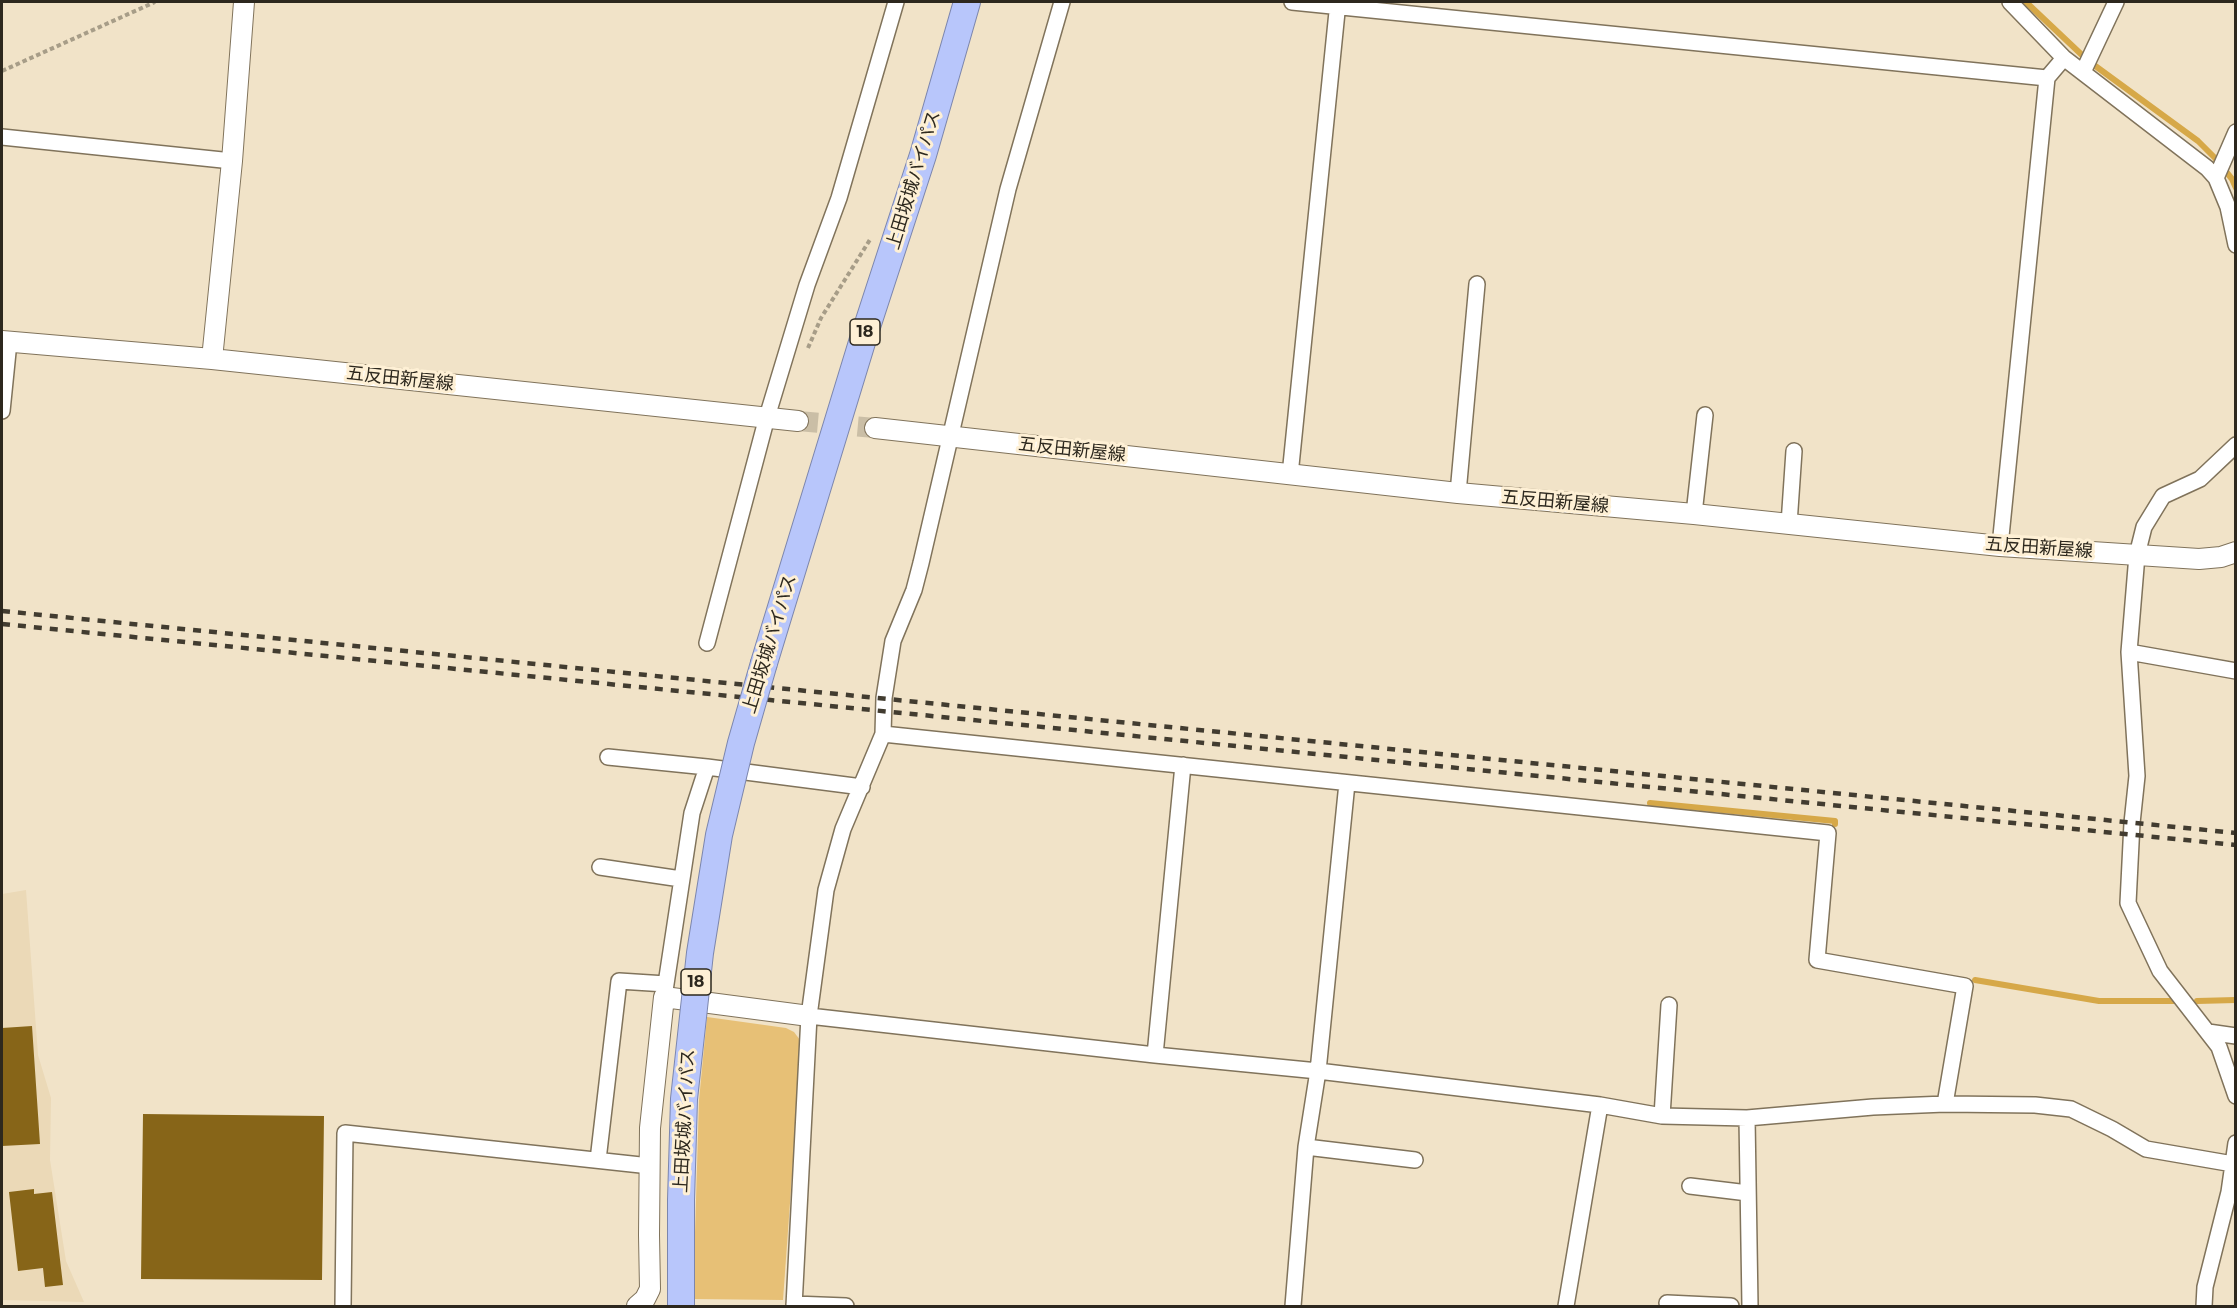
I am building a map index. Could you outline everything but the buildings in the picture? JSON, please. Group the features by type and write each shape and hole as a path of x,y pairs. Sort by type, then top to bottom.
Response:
{"highway":[{"name":"上田坂城バイパス","path":"681,1306 684,1099 700,953 719,835 741,743 764,663 863,339 923,155 967,2"}],"street":[{"path":"212,359 232,161 244,2"},
{"path":"707,643 767,417 807,285 839,198 896,2"},
{"path":"846,1306 794,1305 809,1016 826,890 843,829 883,734 884,698 893,641 914,590 1008,189 1062,2"},
{"path":"1292,2 1338,4 2047,78"},
{"path":"2010,2 2064,58 2207,168 2220,170"},
{"path":"2083,72 2116,2"},
{"path":"1290,475 1338,4"},
{"path":"2000,546 2047,78 2064,58"},
{"path":"2235,132 2220,170 2235,245"},
{"path":"2,137 232,161"},
{"path":"1458,493 1477,284"},
{"path":"2,411 5,341"},
{"name":"五反田新屋線","path":"5,341 212,359 798,421"},
{"path":"1694,514 1705,415"},
{"name":"五反田新屋線","path":"875,428 1458,493 1694,514 2000,546 2199,559 2235,552"},
{"path":"2235,445 2199,479 2163,496 2144,527 2137,555 2128,652 2137,776 2128,903 2160,971 2219,1047 2235,1096"},
{"path":"1789,524 1794,451"},
{"path":"2128,652 2235,671"},
{"path":"883,734 1828,833 1817,960 1965,986 1945,1104"},
{"path":"608,757 707,766 862,787"},
{"path":"1155,1055 1182,765"},
{"path":"640,1306 650,1289 650,1128 665,991 692,813 707,766"},
{"path":"1293,1306 1306,1147 1318,1071 1347,783"},
{"path":"600,867 681,879"},
{"path":"598,1160 619,981 809,1016 1318,1071 1600,1105 1662,1116 1746,1118 1873,1107 1945,1104 2035,1105 2071,1109 2146,1149 2233,1164"},
{"path":"1662,1116 1669,1005"},
{"path":"2208,1032 2235,1036"},
{"path":"1566,1306 1600,1105"},
{"path":"1746,1118 1750,1306"},
{"path":"343,1306 345,1133 650,1166"},
{"path":"2204,1306 2205,1287 2232,1192 2235,1143"},
{"path":"1306,1147 1415,1160"},
{"path":"1690,1186 1748,1193"},
{"path":"1667,1303 1731,1306"}],"path":[{"path":"2,71 155,2"},
{"path":"805,354 821,318 873,234"}],"shaded area":[{"path":"26,890 38,1055 51,1098 50,1160 66,1261 84,1302 2,1300 2,894"},
{"path":"707,1017 786,1028 794,1032 800,1040 783,1300 693,1299 699,1100"}],"waterway":[{"path":"2026,2 2082,55"},
{"path":"2094,65 2198,141 2232,179 2236,188"},
{"path":"1650,803 1835,821 1835,824"},
{"path":"1975,980 2099,1001 2175,1001"},
{"path":"2197,1001 2236,1000"}],"tunnel":[{"path":"798,421 875,428"}],"railway":[{"path":"2,611 2236,833"},
{"path":"2,624 2236,845"}]}
